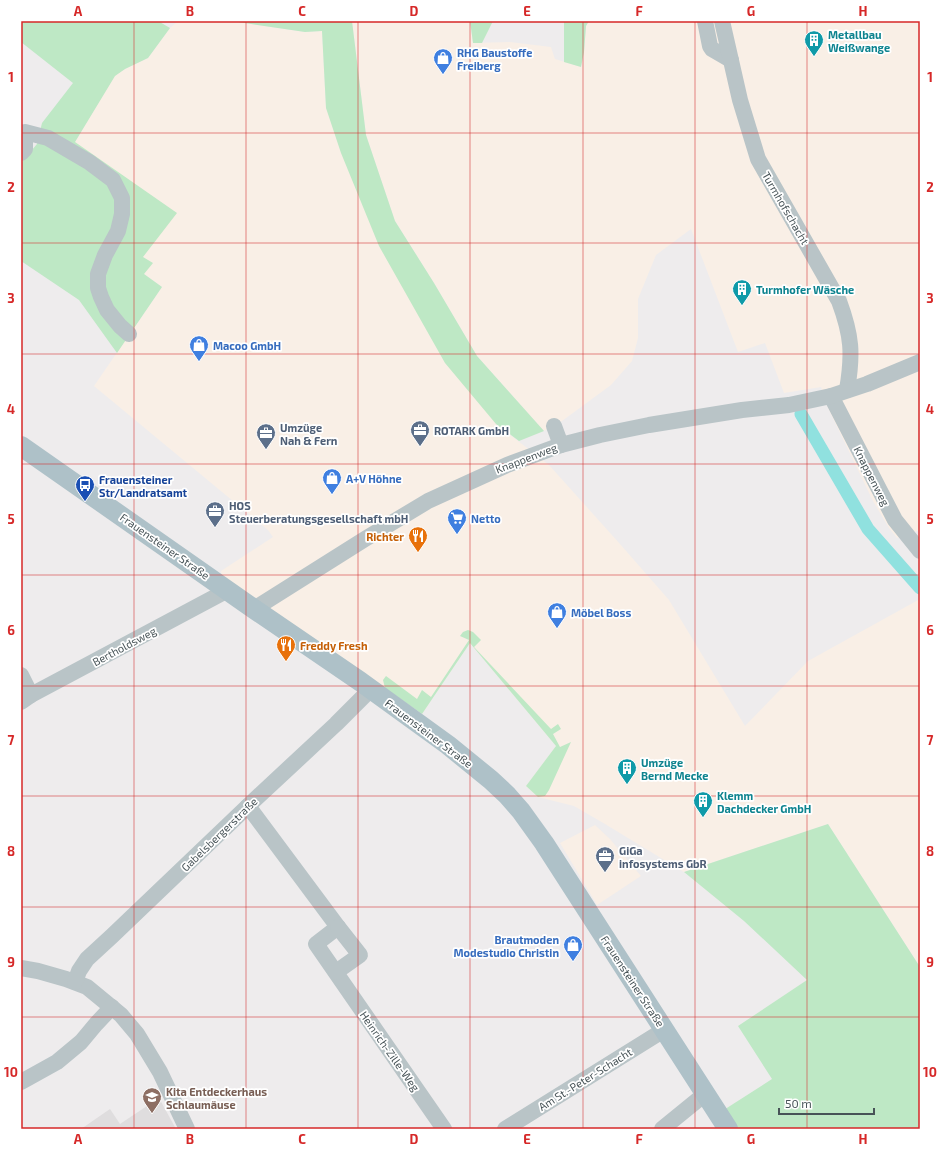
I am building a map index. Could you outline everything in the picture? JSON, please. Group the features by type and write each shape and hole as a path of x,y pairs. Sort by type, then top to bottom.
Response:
{"main road":[{"name":"Frauensteiner Straße","path":"21,446 361,682 454,750 491,780 521,811 544,843 728,1129"}],"street":[{"path":"705,21 710,46 712,49 731,60"},
{"name":"Turmhofschacht","path":"722,21 740,100 758,159 839,301 849,330 851,355 846,390"},
{"path":"21,153 24,149 26,132 48,138 89,162 113,180 122,198 122,214 118,231 105,255 98,274 98,288 107,310 120,326 130,334"},
{"name":"Knappenweg","path":"254,609 428,501 507,465 561,445 600,435 649,425 742,410 789,405 831,396 867,384 920,362"},
{"name":"Knappenweg","path":"831,396 895,520 920,551"},
{"path":"554,426 561,445"},
{"name":"Bertholdsweg","path":"26,699 228,590"},
{"path":"21,675 26,699"},
{"name":"Gabelsbergerstraße","path":"75,982 87,959 336,724 370,690"},
{"path":"248,806 360,955 336,972"},
{"name":"Heinrich-Zille-Weg","path":"338,927 316,944 444,1129"},
{"path":"21,968 38,971 87,987 121,1015 137,1034 160,1072 186,1129"},
{"path":"21,1082 58,1062 68,1054 81,1042 112,1007"},
{"name":"Am St.-Peter-Schacht","path":"505,1129 664,1030"},
{"path":"662,1129 705,1094"}],"shaded area":[{"path":"178,21 236,21 305,32 322,31 326,108 496,424 549,465 669,600 745,726 808,661 920,599 920,967 828,824 684,872 574,806 538,797 526,786 556,746 470,643 422,714 222,577 221,571 273,537 268,530 94,386 162,287 144,274 143,257 75,142 115,75 148,58 170,28"},
{"path":"352,21 470,21 473,43 510,42 551,47 555,59 581,67 586,26 589,21 920,21 920,530 897,538 889,528 873,501 829,410 821,387 784,393 765,343 738,352 691,229 656,255 638,299 638,338 632,361 611,385 562,421 544,431 477,356 395,221 366,135"},
{"path":"595,825 610,839 641,876 597,905 560,843"},
{"name":"Kita Entdeckerhaus Schlaumäuse","path":"159,1098 176,1129 81,1129 110,1109 120,1124"}],"green space":[{"path":"21,21 158,21 170,28 148,58 125,69 115,76 75,142 177,213 143,257 153,263 144,274 162,287 117,353 79,300 21,261 21,163 37,144 42,123 73,83 21,42"},
{"path":"236,21 352,21 366,135 395,221 477,356 544,431 519,441 496,424 445,363 379,246 341,153 326,108 322,31 305,32"},
{"path":"470,21 493,21 482,43 473,43"},
{"path":"564,21 589,21 586,26 581,67 564,62"},
{"path":"468,630 473,632 481,640 474,647 551,729 558,724 561,729 553,734 560,747 571,742 545,796 538,797 526,786 556,746 470,643 422,714 385,688 383,680 386,676 417,699 422,690 431,697 469,640 460,636 463,632"},
{"path":"828,824 920,967 920,1129 731,1129 719,1113 772,1079 738,1026 807,980 744,921 684,872"}],"waterway":[{"path":"801,414 868,529 920,588"}],"place":[{"name":"Metallbau Weißwange","path":"814,57"},
{"name":"RHG Baustoffe Freiberg","path":"443,75"},
{"name":"Turmhofer Wäsche","path":"742,306"},
{"name":"Macoo GmbH","path":"199,362"},
{"name":"ROTARK GmbH","path":"420,447"},
{"name":"Umzüge Nah & Fern","path":"266,450"},
{"name":"A+V Höhne","path":"332,495"},
{"name":"Frauensteiner Str/Landratsamt","path":"85,502"},
{"name":"HOS Steuerberatungsgesellschaft mbH","path":"215,528"},
{"name":"Netto","path":"457,535"},
{"name":"Richter","path":"418,553"},
{"name":"Möbel Boss","path":"557,629"},
{"name":"Freddy Fresh","path":"286,662"},
{"name":"Umzüge Bernd Mecke","path":"627,785"},
{"name":"Klemm Dachdecker GmbH","path":"703,818"},
{"name":"GiGa infosystems GbR","path":"605,873"},
{"name":"Brautmoden Modestudio Christin","path":"573,962"},
{"name":"Kita Entdeckerhaus Schlaumäuse","path":"152,1114"}]}
